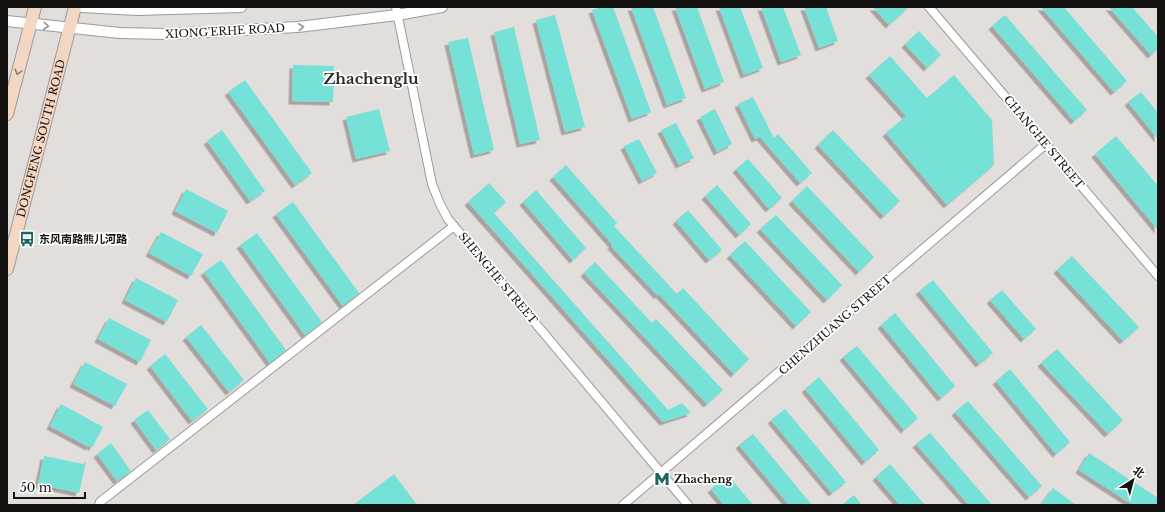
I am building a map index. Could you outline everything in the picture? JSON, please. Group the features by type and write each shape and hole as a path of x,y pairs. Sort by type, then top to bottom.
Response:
{"main road":[{"path":"7,114 35,7"},
{"name":"DONGFENG SOUTH ROAD","path":"7,269 74,7"}],"street":[{"path":"82,7 137,10 241,7"},
{"name":"XIONG'ERHE ROAD","path":"7,21 120,33 182,33 298,27 396,11 442,7"},
{"name":"CHANGHE STREET","path":"929,7 1158,276"},
{"name":"SHENGHE STREET","path":"396,11 432,184 448,219 688,505"},
{"name":"CHENZHUANG STREET","path":"623,505 1046,144"},
{"path":"99,505 100,502 454,226"}],"building":[{"path":"601,7 613,7 651,112 632,119 592,10"},
{"path":"631,7 653,7 686,98 667,105"},
{"path":"675,7 697,7 724,82 705,89"},
{"path":"719,7 740,7 763,68 744,75"},
{"path":"761,7 783,7 801,55 781,62"},
{"path":"804,7 826,7 838,41 819,48"},
{"path":"873,7 909,7 889,25"},
{"path":"1041,7 1064,7 1127,81 1114,92"},
{"path":"1109,7 1132,7 1158,37 1158,49 1151,55"},
{"path":"555,15 585,127 565,132 536,20"},
{"path":"1005,15 1087,110 1074,121 992,26"},
{"path":"514,27 540,140 520,144 494,32"},
{"path":"919,31 941,55 927,68 905,44"},
{"path":"468,38 494,150 474,155 448,42"},
{"path":"890,56 927,98 954,75 992,120 994,165 947,205 886,133 906,116 869,75"},
{"path":"293,65 334,66 333,102 292,101"},
{"path":"245,80 312,173 295,185 228,92"},
{"path":"1141,92 1158,113 1158,139 1128,102"},
{"path":"753,97 774,138 778,134 812,173 800,183 760,137 755,139 738,104"},
{"path":"379,109 390,151 356,159 346,117"},
{"path":"715,109 732,144 717,152 700,117"},
{"path":"676,123 694,158 679,165 661,130"},
{"path":"222,130 265,191 250,201 207,141"},
{"path":"833,130 900,201 884,216 818,145"},
{"path":"1116,136 1158,186 1158,230 1095,154"},
{"path":"639,139 657,173 642,181 624,146"},
{"path":"748,159 782,198 769,209 736,169"},
{"path":"566,165 617,223 614,226 677,294 683,288 749,359 734,374 659,294 658,296 611,246 612,244 553,177"},
{"path":"489,183 506,202 494,213 668,410 682,403 691,413 663,422 468,202"},
{"path":"717,185 751,224 739,235 705,196"},
{"path":"807,186 874,257 859,272 792,201"},
{"path":"186,189 228,211 217,233 175,211"},
{"path":"536,190 586,248 573,260 523,202"},
{"path":"293,202 359,293 343,306 276,214"},
{"path":"688,210 722,250 709,260 676,221"},
{"path":"776,215 842,285 827,300 760,229"},
{"path":"161,232 203,254 191,276 149,253"},
{"path":"257,233 322,322 305,335 240,245"},
{"path":"745,241 811,312 796,326 730,255"},
{"path":"1072,256 1139,327 1123,341 1057,270"},
{"path":"221,260 286,350 270,363 204,272"},
{"path":"595,262 652,323 656,319 723,390 707,404 584,273"},
{"path":"136,278 178,300 167,322 125,300"},
{"path":"933,280 993,353 979,364 919,291"},
{"path":"1002,290 1036,329 1024,339 990,300"},
{"path":"895,313 955,386 941,398 881,325"},
{"path":"109,318 151,340 140,362 98,339"},
{"path":"201,325 244,380 229,392 186,337"},
{"path":"857,346 918,418 904,430 843,357"},
{"path":"1057,349 1123,420 1108,434 1041,363"},
{"path":"165,354 208,409 192,421 150,366"},
{"path":"85,362 127,384 115,406 73,384"},
{"path":"1010,369 1070,442 1056,454 996,381"},
{"path":"819,377 879,450 865,462 805,389"},
{"path":"968,401 1042,486 1029,497 955,412"},
{"path":"61,404 103,427 92,448 90,445 89,447 50,426"},
{"path":"785,409 846,482 832,493 771,420"},
{"path":"148,410 170,439 156,450 134,420"},
{"path":"930,433 992,505 969,505 916,444"},
{"path":"753,434 812,505 789,505 739,445"},
{"path":"111,443 131,471 117,481 97,454"},
{"path":"1089,453 1158,498 1158,505 1133,505 1079,470"},
{"path":"44,456 83,464 86,462 79,493 38,484"},
{"path":"890,464 925,505 900,505 876,477"},
{"path":"394,474 417,505 353,505"},
{"path":"728,475 753,505 724,505 711,489"},
{"path":"1053,488 1076,505 1041,505"},
{"path":"854,495 862,505 842,505"}],"place":[{"name":"东风南路熊儿河路","path":"27,239"},
{"name":"Zhacheng","path":"662,479"}],"district":[{"name":"Zhachenglu","path":"371,79"}]}
